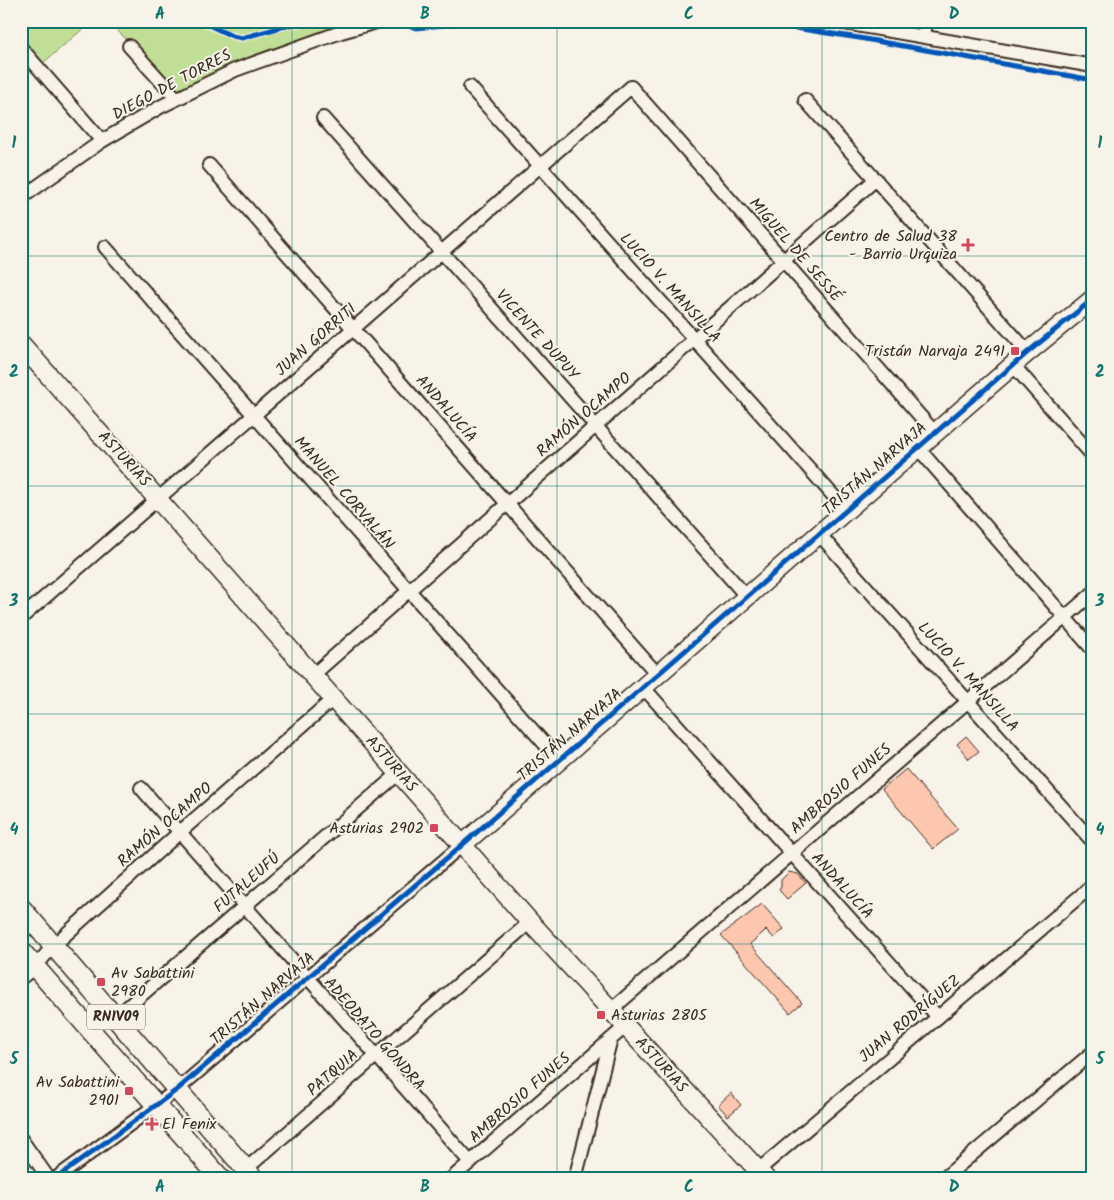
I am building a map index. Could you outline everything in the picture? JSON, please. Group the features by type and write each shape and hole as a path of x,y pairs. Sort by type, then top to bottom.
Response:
{"main road":[{"name":"RN1V09","path":"21,908 250,1174"},
{"name":"RN1V09","path":"21,951 28,973 157,1106 221,1179"}],"street":[{"name":"DIEGO DE TORRES","path":"23,192 176,98 252,62 380,21"},
{"path":"833,21 1093,66"},
{"path":"925,22 925,37"},
{"path":"129,46 176,98"},
{"path":"21,48 102,142"},
{"name":"LUCIO V. MANSILLA","path":"470,87 846,510"},
{"name":"JUAN GORRITI","path":"21,618 632,87"},
{"name":"MIGUEL DE SESSÉ","path":"632,87 935,434"},
{"path":"805,100 1028,352"},
{"name":"VICENTE DUPUY","path":"323,118 747,596"},
{"name":"ANDALUCÍA","path":"209,165 658,675"},
{"name":"RAMÓN OCAMPO","path":"313,675 876,179"},
{"name":"MANUEL CORVALÁN","path":"105,247 559,760"},
{"name":"TRISTÁN NARVAJA","path":"55,1179 178,1089 462,845 1028,352 1093,299"},
{"name":"ASTURIAS","path":"21,344 159,498 530,922 626,1026 757,1176"},
{"path":"1013,366 1093,456"},
{"path":"918,448 1093,650"},
{"name":"LUCIO V. MANSILLA","path":"819,534 1093,842"},
{"name":"AMBROSIO FUNES","path":"611,1010 1093,593"},
{"name":"ANDALUCÍA","path":"643,687 938,1017"},
{"name":"RAMÓN OCAMPO","path":"28,973 54,945 180,832 334,699"},
{"name":"FUTALEUFÚ","path":"116,1017 399,773"},
{"name":"ADEODATO GONDRA","path":"141,788 470,1162"},
{"name":"JUAN RODRÍGUEZ","path":"757,1176 938,1017 1093,885"},
{"name":"PATQUIA","path":"250,1174 377,1056 530,922"},
{"name":"AMBROSIO FUNES","path":"451,1179 610,1042 626,1026"},
{"path":"575,1179 610,1042"},
{"path":"943,1179 1093,1052"},
{"path":"21,1139 49,1179"}],"green space":[{"path":"21,21 92,21 42,64 21,41"},
{"path":"108,21 349,21 229,65 178,92"}],"building":[{"path":"966,736 979,751 969,759 957,744"},
{"path":"906,769 958,829 933,849 882,789"},
{"path":"789,872 798,874 806,883 787,899 779,890 781,880"},
{"path":"762,904 784,929 774,938 766,930 750,944 802,1003 790,1013 721,935"},
{"path":"731,1093 741,1105 728,1116 718,1105"}],"cycle path":[{"path":"200,21 232,36 242,38 289,25 315,21"},
{"path":"396,21 416,28 480,21"},
{"path":"749,21 859,38 1093,80"},
{"path":"55,1179 178,1089 462,845 1028,352 1093,299"}],"place":[{"name":"Centro de Salud 38 - Barrio Urquiza","path":"968,245"},
{"name":"Tristán Narvaja 2491","path":"1015,351"},
{"name":"Asturias 2902","path":"434,828"},
{"name":"Av Sabattini 2980","path":"101,982"},
{"name":"Asturias 2805","path":"601,1015"},
{"name":"Av Sabattini 2901","path":"129,1091"},
{"name":"El Fenix","path":"152,1124"}]}
